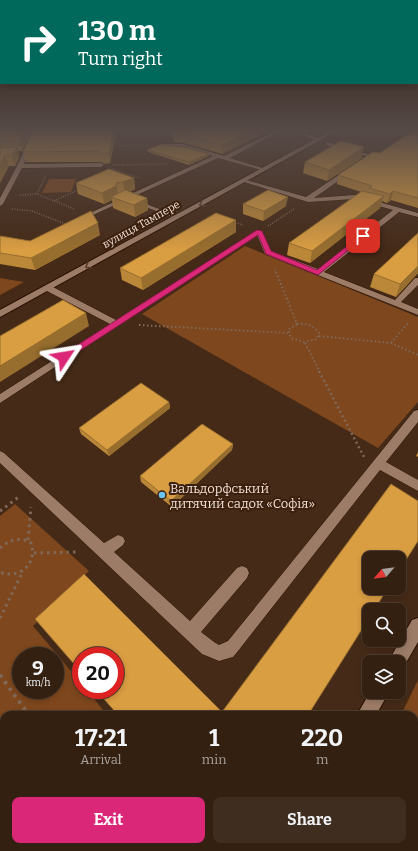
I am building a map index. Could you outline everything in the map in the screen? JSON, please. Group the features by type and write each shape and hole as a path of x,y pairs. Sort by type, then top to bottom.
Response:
{"street":[{"name":"вулиця Тампере","path":"0,314 262,171"},
{"path":"401,655 418,626"},
{"path":"368,711 376,699"}],"lane":[{"path":"0,204 18,171"},
{"path":"68,225 184,171"},
{"path":"308,200 350,171"},
{"path":"244,181 308,200 354,197 418,215"},
{"path":"103,202 132,188"},
{"path":"118,195 177,217"},
{"path":"318,273 398,209"},
{"path":"0,399 259,231 268,252 396,303 416,315"},
{"path":"396,303 418,280"},
{"path":"48,288 116,324"},
{"path":"0,456 105,551 208,648 218,653 227,651 233,646 418,414"},
{"path":"375,468 418,486"},
{"path":"105,551 118,541"},
{"path":"191,632 242,573"}],"path":[{"path":"32,171 43,175 45,179 37,194 90,215"},
{"path":"54,201 82,188 96,171"},
{"path":"117,171 155,184"},
{"path":"230,220 259,231 308,200"},
{"path":"7,209 32,210 68,225"},
{"path":"268,252 297,324"},
{"path":"391,343 416,315"},
{"path":"116,324 288,333 295,340 305,343 314,341 319,336"},
{"path":"288,333 291,327 297,324 312,326 317,329 319,336"},
{"path":"319,336 391,343 418,355"},
{"path":"305,343 375,468"},
{"path":"0,511 33,485"},
{"path":"0,618 23,570 31,562 34,553 31,543 28,540 33,485"},
{"path":"0,548 16,538 28,540"},
{"path":"34,553 105,551"},
{"path":"0,572 10,575 23,570"},
{"path":"0,675 26,711"}],"shaded area":[{"path":"49,179 76,179 71,192 42,193"},
{"path":"245,246 418,317 418,402 378,448 142,314"},
{"path":"0,278 24,282 0,295"},
{"path":"15,504 89,571 33,626 51,647 12,647 12,699 64,699 64,663 72,672 72,699 94,699 104,711 0,711 0,516"},
{"path":"418,680 418,711 403,711"}],"building":[{"path":"105,171 114,171 134,178 116,183 116,186 102,193 76,183"},
{"path":"345,171 418,171 418,198 393,191 390,194 369,188 372,186 338,175"},
{"path":"125,190 147,198 134,205 111,197"},
{"path":"268,190 288,197 264,211 243,204"},
{"path":"362,191 384,196 312,251 289,243"},
{"path":"91,211 98,223 31,258 0,253 0,236 30,241"},
{"path":"216,213 236,220 141,278 120,268"},
{"path":"418,233 418,266 400,284 374,274"},
{"path":"63,300 86,313 0,366 0,336"},
{"path":"141,383 169,402 107,450 79,428"},
{"path":"202,424 233,444 171,501 140,476"},
{"path":"391,484 418,501 418,541 406,560 406,551 362,551 362,595 384,595 378,603 362,603 362,629 311,711 223,711"},
{"path":"84,574 221,711 114,711 104,699 124,699 124,647 72,647 72,662 64,652 64,647 59,647 35,619"}],"place":[{"name":"Вальдорфський дитячий садок «Софія»","path":"162,495"}],"route":[{"path":"64,357 259,231 268,252 318,273 363,236"}]}
